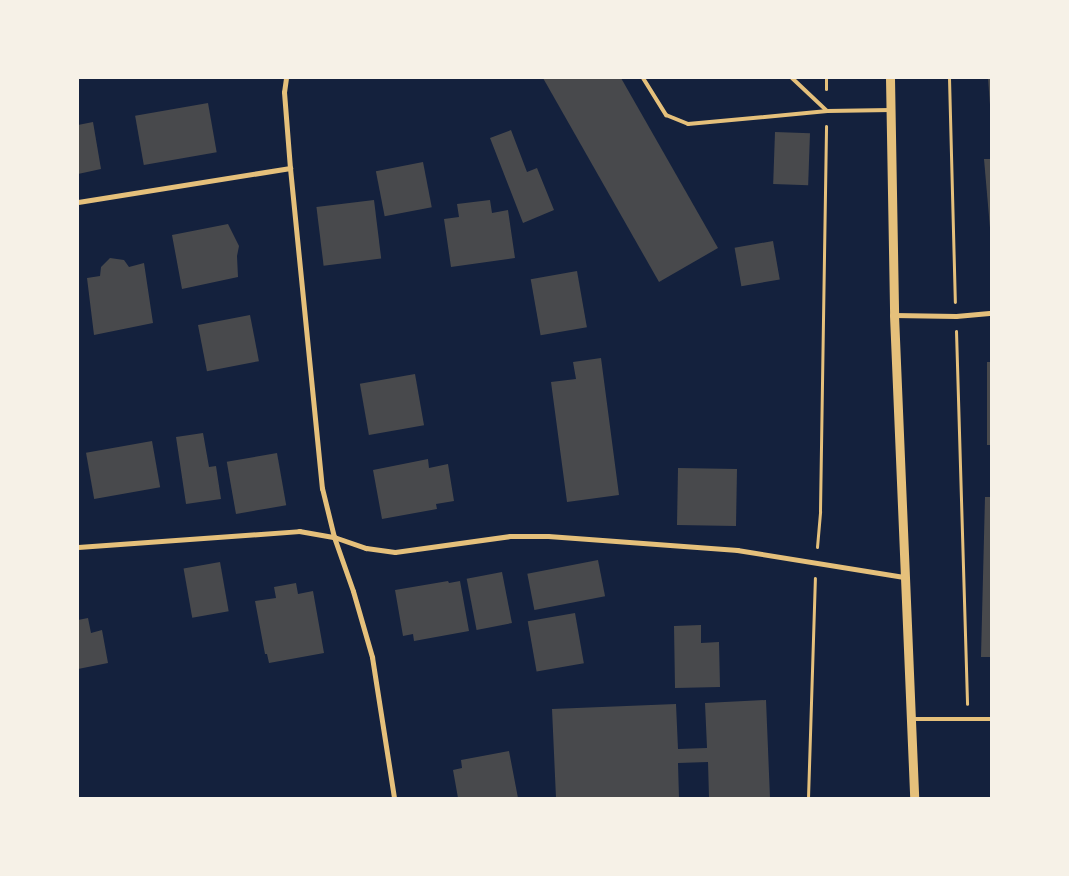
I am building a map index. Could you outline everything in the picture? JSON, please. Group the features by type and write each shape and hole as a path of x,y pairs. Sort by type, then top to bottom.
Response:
{"street":[{"path":"286,78 284,92 290,168 322,488 334,537 354,591 372,657 394,798"},
{"path":"890,78 894,315 909,719 914,798"},
{"path":"78,202 290,168"},
{"path":"894,315 956,316 992,313"},
{"path":"78,547 299,530 334,537 366,548 395,552 510,536 548,536 737,550 816,561 904,577"}],"lane":[{"path":"643,78 666,115 688,124 826,111 891,110"},
{"path":"792,78 826,111"},
{"path":"909,719 992,719"}],"path":[{"path":"808,798 816,561 820,510 826,78"},
{"path":"949,78 967,719"}],"building":[{"path":"543,78 621,78 718,248 659,282"},
{"path":"988,78 992,78 992,105 990,105"},
{"path":"208,103 217,152 144,165 135,116"},
{"path":"93,122 101,169 78,174 78,125"},
{"path":"511,130 527,172 537,168 554,210 523,223 490,138"},
{"path":"775,132 810,133 808,185 773,184"},
{"path":"984,159 992,159 992,228 990,228"},
{"path":"423,162 432,207 385,216 376,171"},
{"path":"374,200 381,259 324,266 316,207"},
{"path":"490,200 492,213 508,210 515,258 451,267 444,219 459,217 457,204"},
{"path":"228,224 239,246 237,256 238,277 182,289 172,235"},
{"path":"773,241 780,279 741,286 735,248"},
{"path":"110,258 124,260 129,267 144,263 153,323 94,335 87,278 100,276 101,267"},
{"path":"577,271 587,327 541,335 531,279"},
{"path":"250,315 259,361 207,371 198,325"},
{"path":"601,358 619,495 567,502 551,382 576,379 573,362"},
{"path":"987,362 992,362 992,445 987,445"},
{"path":"415,374 424,425 369,435 360,384"},
{"path":"203,433 209,467 216,466 221,499 186,504 176,437"},
{"path":"152,441 160,487 94,499 86,453"},
{"path":"277,453 286,505 236,514 227,462"},
{"path":"428,459 429,468 448,464 454,501 436,504 437,509 382,519 373,470"},
{"path":"678,468 737,469 736,526 677,525"},
{"path":"985,497 992,497 992,657 981,657"},
{"path":"598,560 605,596 534,610 527,574"},
{"path":"220,562 229,611 192,618 184,568"},
{"path":"502,572 512,623 477,630 467,579"},
{"path":"448,581 449,583 460,581 469,631 414,641 413,634 403,636 395,590"},
{"path":"296,583 298,594 313,591 324,653 269,663 267,654 265,654 255,601 276,598 274,587"},
{"path":"575,613 584,663 537,672 528,621"},
{"path":"88,618 91,633 102,630 108,663 78,669 78,620"},
{"path":"701,625 701,643 719,642 720,687 675,688 674,626"},
{"path":"766,700 770,798 709,798 708,762 678,763 679,798 556,798 552,709 676,704 678,749 707,748 705,703"},
{"path":"509,751 518,798 458,798 453,770 462,768 461,760"}]}
